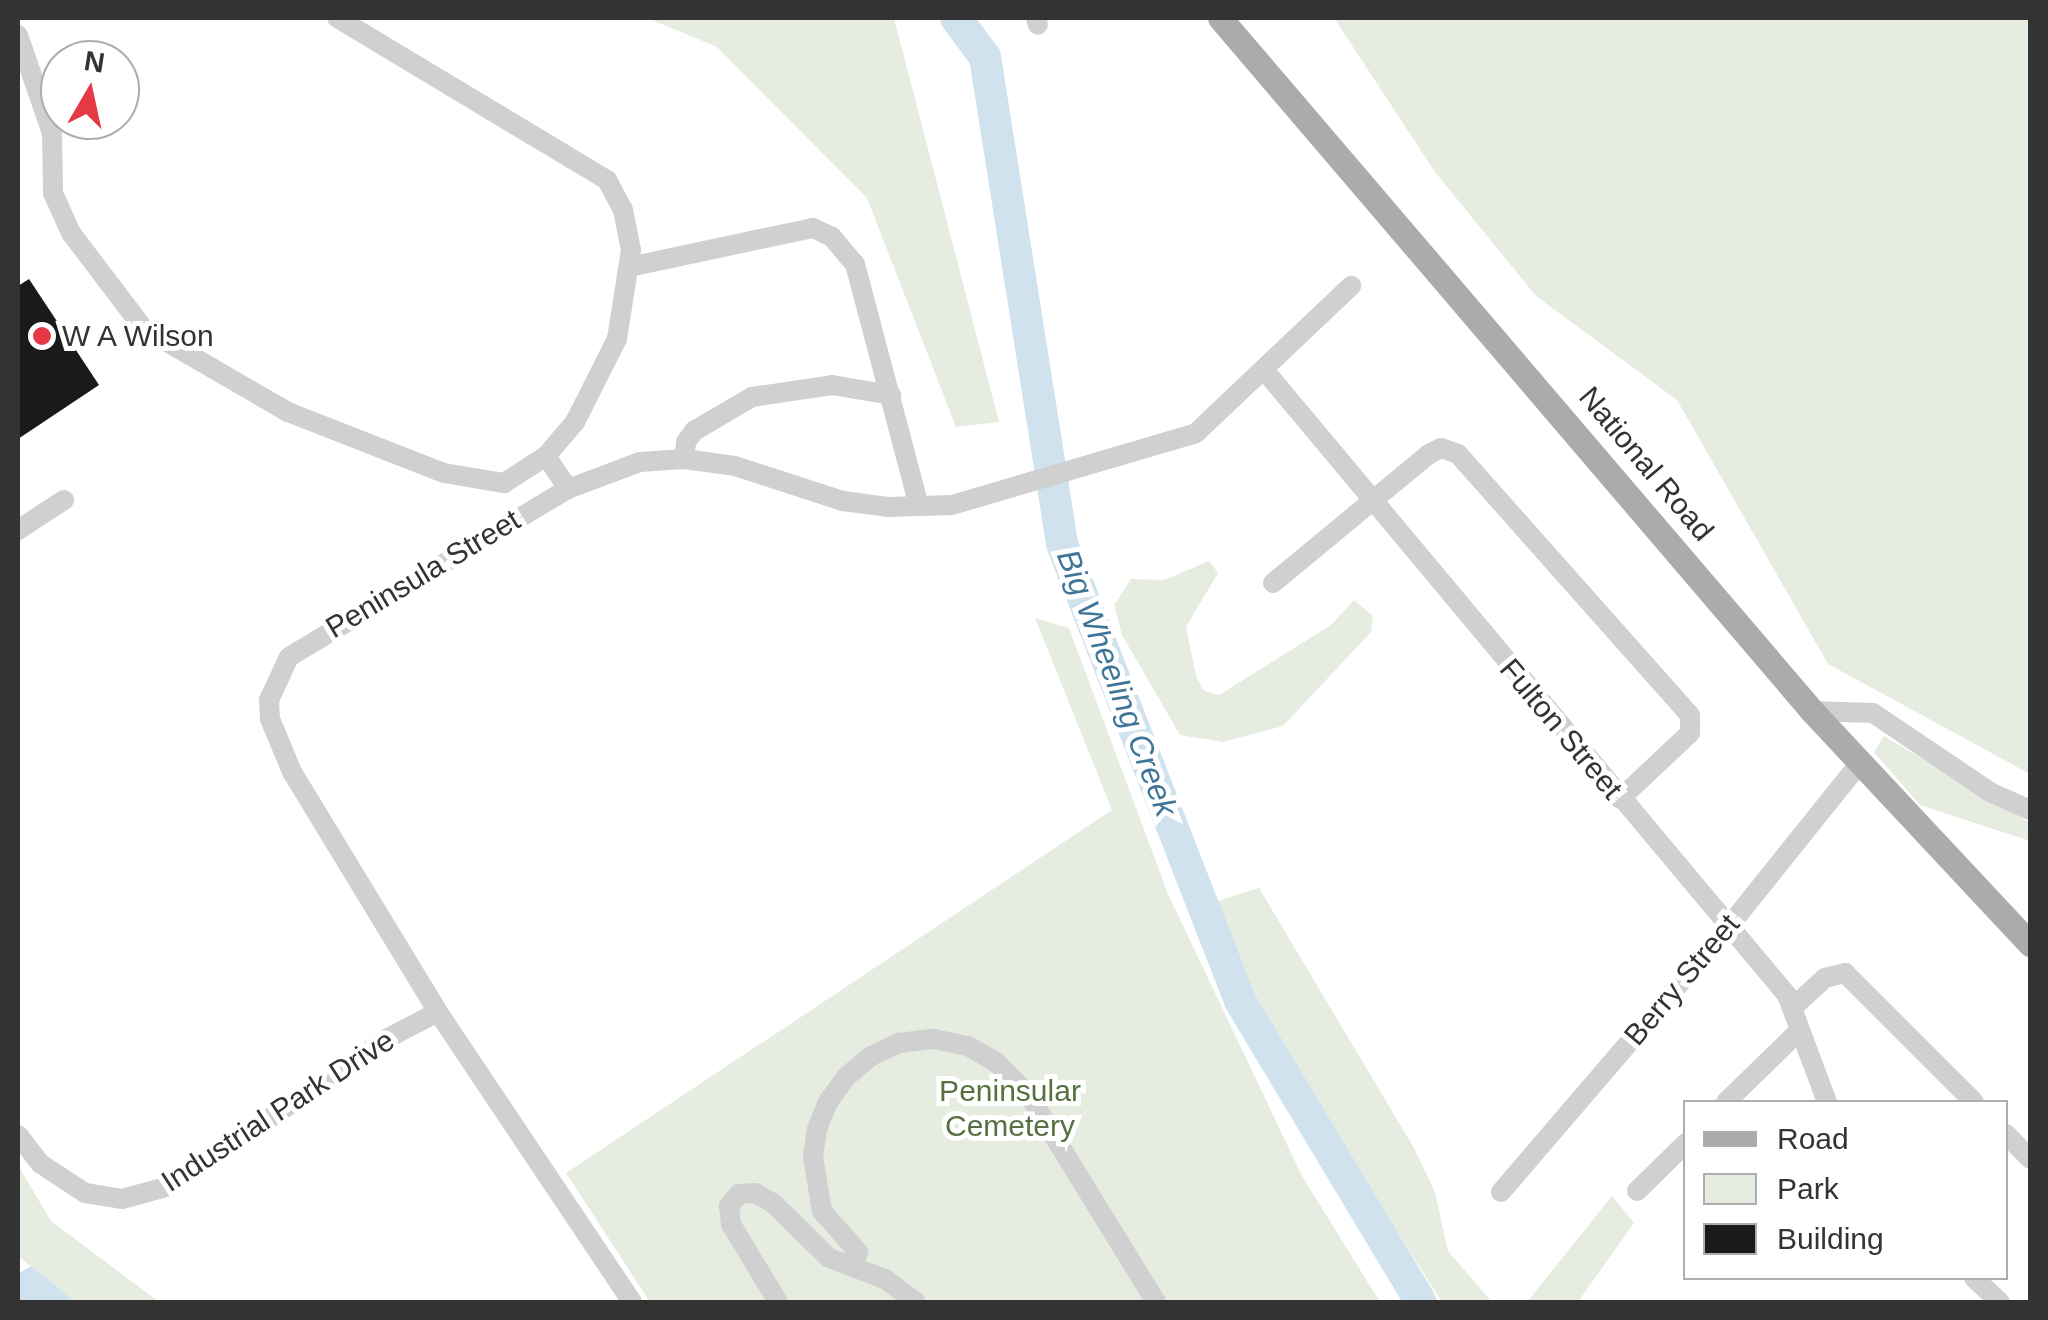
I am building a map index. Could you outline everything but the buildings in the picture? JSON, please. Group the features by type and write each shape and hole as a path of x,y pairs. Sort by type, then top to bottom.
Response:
{"main road":[{"name":"National Road","path":"1220,18 1812,711 2030,944"}],"street":[{"path":"18,36 52,133 54,194 71,232 143,328 288,412 444,473 504,483 546,456 574,422 617,339 630,250 622,210 608,180 337,18"},
{"path":"628,267 820,229 854,264 918,506"},
{"name":"Peninsula Street","path":"632,1302 438,1012 292,772 270,719 269,700 289,657 568,489 640,462 684,458 736,466 843,501 952,505 1196,433 1266,371 1351,286"},
{"name":"Fulton Street","path":"1266,371 1620,800 1788,995 1826,1100"},
{"path":"684,458 686,442 694,430 752,397 832,385 891,395"},
{"path":"1274,582 1429,454 1441,448 1458,454 1690,715 1690,734 1620,800"},
{"path":"546,456 568,489"},
{"path":"18,530 64,500"},
{"path":"1812,711 1873,714 1990,792 2030,810"},
{"name":"Berry Street","path":"1501,1192 1730,926 1859,764"},
{"path":"1792,1008 1825,978 1846,972 1972,1100"},
{"name":"Industrial Park Drive","path":"18,1135 40,1164 84,1193 122,1199 170,1186 388,1038 438,1012"},
{"path":"1728,1100 1800,1030"},
{"path":"853,1266 858,1252 822,1210 813,1157 816,1130 828,1102 846,1077 871,1056 899,1043 934,1039 968,1046 997,1063 1028,1094 1156,1302"},
{"path":"2008,1136 2030,1160"},
{"path":"1636,1191 1683,1146"},
{"path":"778,1302 731,1224 729,1206 739,1194 755,1193 772,1203 829,1258 885,1279 916,1302"},
{"path":"1976,1280 2000,1302"}],"green space":[{"path":"647,18 894,18 999,422 956,427 867,198 717,47"},
{"path":"1334,18 2030,18 2030,774 1828,664 1677,400 1536,296 1435,172"},
{"path":"1209,561 1218,573 1186,627 1196,676 1204,691 1219,695 1331,625 1354,600 1373,616 1371,632 1283,726 1223,742 1180,735 1122,635 1114,605 1131,579 1164,580"},
{"name":"Peninsular Cemetery","path":"1035,618 1069,628 1168,894 1302,1176 1380,1302 650,1302 566,1173 1112,810"},
{"path":"1884,736 2030,823 2030,841 1920,805 1874,752"},
{"path":"1259,888 1414,1148 1435,1192 1448,1251 1492,1302 1442,1302 1272,1036 1214,902"},
{"path":"18,1165 51,1221 159,1302 76,1302 18,1256"},
{"path":"1612,1196 1634,1223 1578,1302 1527,1302"}],"water":[{"path":"31,1266 76,1302 18,1302 18,1274"}],"waterway":[{"name":"Big Wheeling Creek","path":"956,18 985,57 1062,544 1240,1001 1421,1302"}],"place":[{"name":"W A Wilson","path":"42,336"}]}
